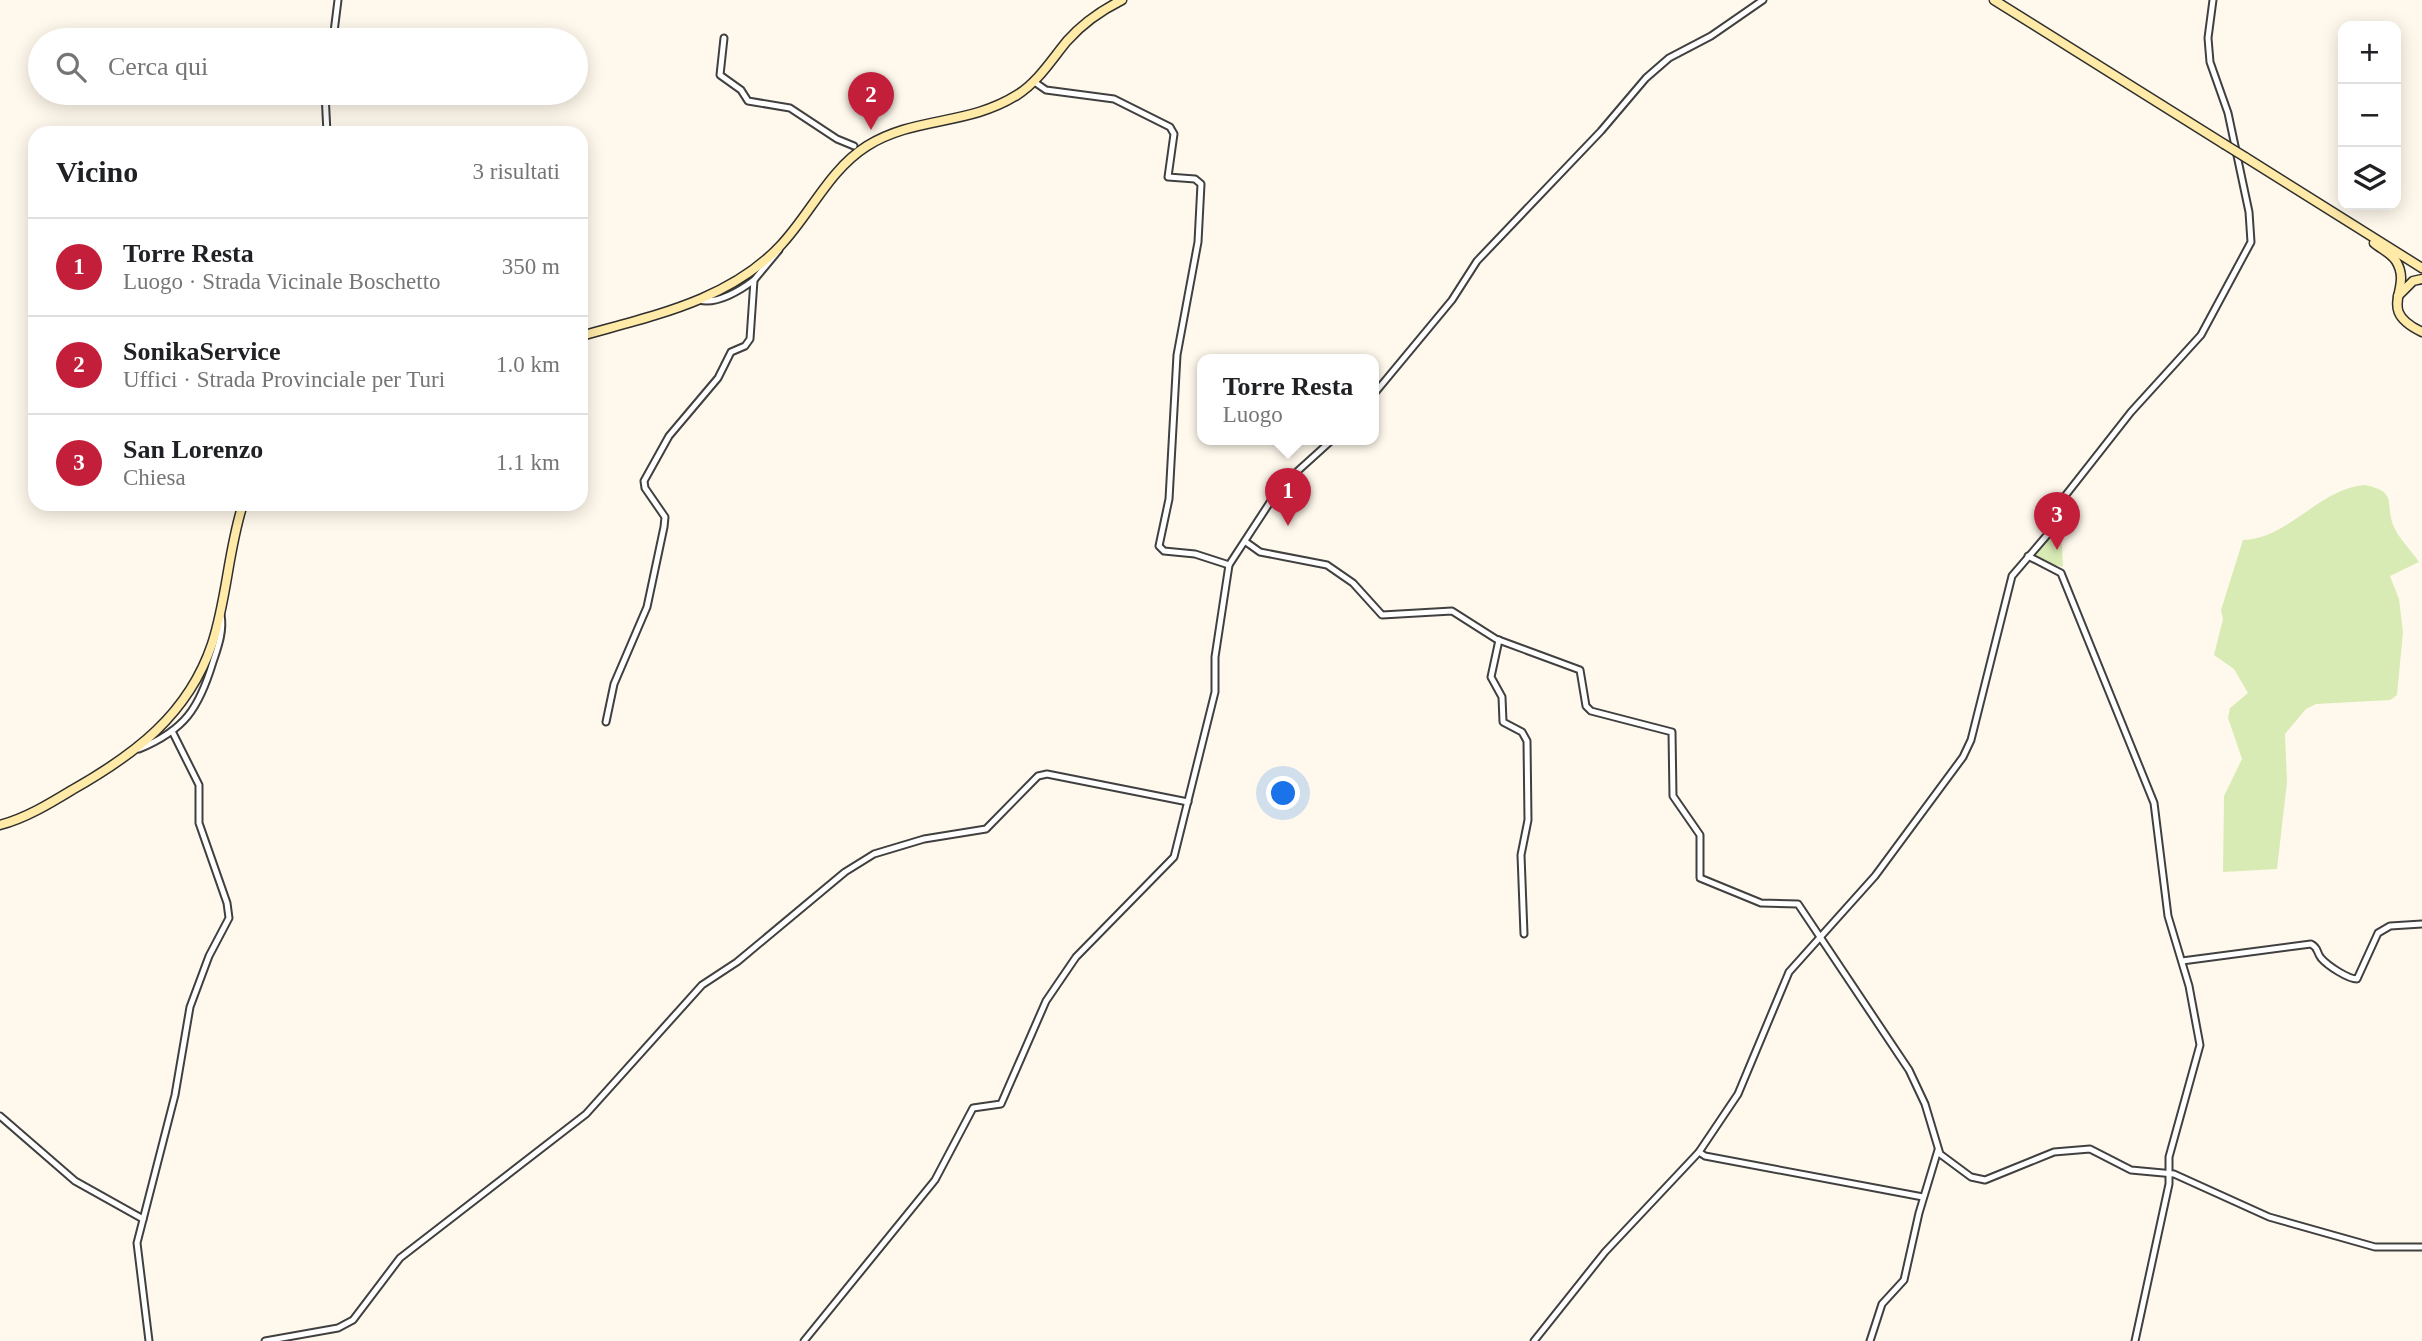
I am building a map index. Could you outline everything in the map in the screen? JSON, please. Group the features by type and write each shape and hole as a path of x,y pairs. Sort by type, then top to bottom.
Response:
{"main road":[{"path":"588,334 699,300 742,278 779,248 835,174 869,145 910,127 982,112 1018,94 1033,81 1069,39 1110,6 1122,0"},
{"path":"1994,0 2422,268"},
{"path":"2369,235 2375,245 2397,263 2400,273 2397,299 2400,319 2422,332"},
{"path":"2397,299 2413,281 2422,279"},
{"path":"0,825 42,808 136,750 158,732 191,689 204,666 221,614 232,541 241,511"}],"street":[{"path":"334,28 338,0"},
{"path":"1379,388 1452,300 1477,261 1601,131 1646,78 1669,58 1711,36 1763,0"},
{"path":"1534,1341 1605,1252 1699,1152 1738,1094 1785,979 1820,934 1875,876 1963,757 1971,740 2009,583 2048,534 2065,496 2131,412 2201,335 2251,242 2249,212 2224,99 2208,50 2213,0"},
{"path":"724,38 720,75 741,90 748,101 790,108 837,139 854,146"},
{"path":"1033,81 1046,90 1114,99 1170,127 1174,134 1168,177 1195,179 1201,184 1196,254 1177,355 1169,499 1159,546 1164,551 1195,554 1229,565"},
{"path":"325,105 326,126"},
{"path":"699,300 705,302 728,296 754,280 778,253 779,248"},
{"path":"606,722 614,684 647,607 664,527 665,517 645,488 644,481 669,436 718,378 731,352 745,346 750,339 754,280"},
{"path":"804,1341 935,1180 973,1108 1001,1104 1046,1001 1076,957 1174,857 1215,692 1215,657 1229,565 1280,487 1326,445"},
{"path":"1245,542 1260,552 1327,565 1353,583 1382,615 1452,611 1499,640 1580,670 1586,706 1591,711 1672,732 1673,796 1700,835 1700,878 1760,903 1794,902 1820,934 1909,1070 1925,1104 1938,1150 1923,1197 1904,1280 1882,1304 1870,1341"},
{"path":"2028,556 2062,573 2150,791 2154,803 2168,916 2182,961 2200,1045 2171,1148 2170,1175 2135,1341"},
{"path":"136,750 172,731 202,697 221,632 221,614"},
{"path":"1499,640 1491,677 1502,697 1503,722 1522,732 1527,741 1528,820 1521,855 1524,934"},
{"path":"149,1341 137,1250 175,1095 190,1007 209,956 229,918 227,903 199,823 199,785 172,731"},
{"path":"265,1341 338,1328 353,1321 400,1258 586,1114 702,985 737,962 863,860 924,839 986,829 1038,776 1047,774 1188,802"},
{"path":"2182,961 2311,944 2317,947 2322,959 2348,978 2357,979 2378,933 2390,926 2422,924"},
{"path":"0,1116 75,1181 143,1219"},
{"path":"1938,1150 1979,1180 2069,1149 2097,1151 2132,1170 2183,1177 2269,1217 2384,1249 2422,1247"},
{"path":"1699,1152 1705,1156 1923,1197"}],"green space":[{"path":"2365,485 2386,495 2395,530 2419,562 2390,576 2399,599 2403,632 2397,695 2390,700 2316,704 2306,709 2285,734 2287,782 2277,869 2223,872 2224,796 2242,759 2228,718 2230,708 2248,693 2234,669 2214,655 2223,619 2221,610 2243,540 2275,531 2333,495 2348,488"},
{"path":"2053,529 2061,529 2063,567 2038,560 2034,555"}],"place":[{"name":"SonikaService","path":"871,130"},
{"name":"Torre Resta","path":"1288,526"},
{"name":"San Lorenzo","path":"2057,550"}]}
